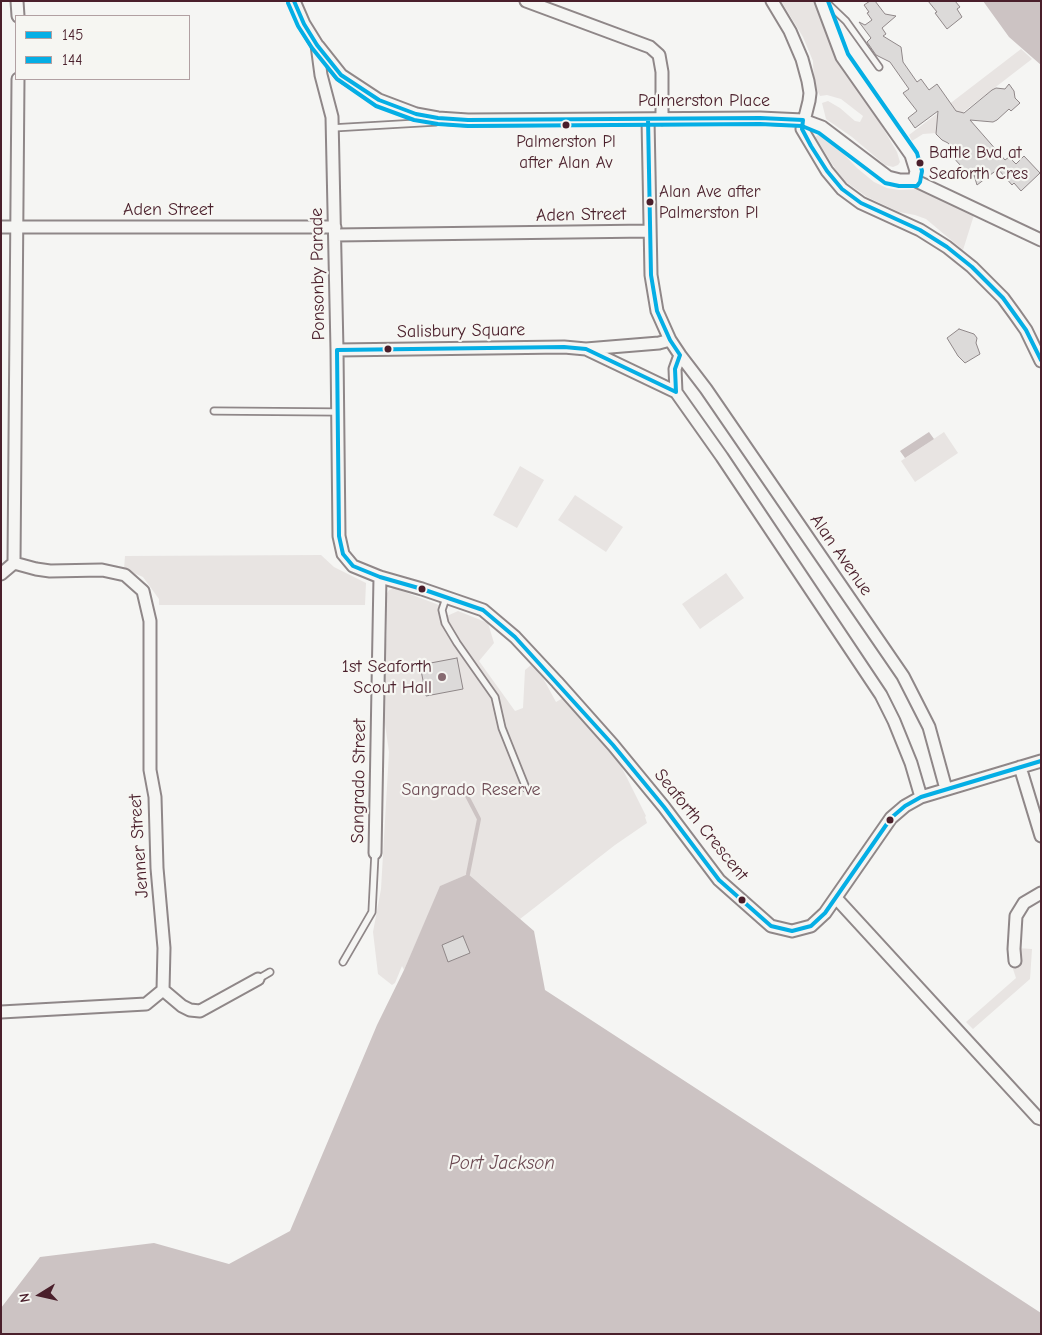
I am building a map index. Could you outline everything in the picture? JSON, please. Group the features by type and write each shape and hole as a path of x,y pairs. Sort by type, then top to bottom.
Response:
{"street":[{"path":"18,1 18,15"},
{"name":"Ponsonby Parade","path":"294,1 304,24 317,45 321,75 332,117 339,536 343,554 353,566 380,577"},
{"path":"526,1 650,47 659,55 662,72 662,118"},
{"path":"772,1 790,31 802,59 808,82 809,101 802,129 811,146 842,189 861,203 920,230 947,247 972,267 1003,298 1026,330 1041,361"},
{"path":"821,1 842,56 911,155 915,176 1041,240"},
{"name":"Palmerston Place","path":"317,45 341,74 380,100 416,114 468,120 662,118 803,120 822,127 888,177 900,180 915,176"},
{"path":"1,574 14,563 18,80"},
{"name":"Alan Avenue","path":"648,119 649,232 651,274 657,312 670,340 680,355 903,676 930,727 946,789"},
{"name":"Aden Street","path":"1,227 649,232"},
{"path":"586,349 660,343 670,340"},
{"name":"Salisbury Square","path":"337,350 564,347 586,349"},
{"path":"586,349 676,392 722,457 881,695 894,720 911,763 921,797"},
{"path":"676,392 675,370 680,355"},
{"name":"Jenner Street","path":"14,563 50,571 102,570 125,575 142,591 150,621 150,770 155,797 157,868 164,948 163,990"},
{"name":"Seaforth Crescent","path":"380,577 483,610 515,637 558,682 613,745 664,807 719,880 771,926 792,931 811,926 825,913 891,818 905,806 921,797 1041,761"},
{"name":"Sangrado Street","path":"375,852 380,577"},
{"path":"1020,767 1041,836"},
{"path":"1015,961 1016,916 1024,903 1041,893"},
{"path":"836,898 1041,1119"},
{"path":"1,1012 146,1004 163,990 182,1006 190,1010 200,1011 258,979"}],"lane":[{"path":"825,1 846,21 878,67"},
{"name":"Palmerston Place","path":"332,128 468,120"},
{"path":"214,412 338,412"},
{"path":"446,598 442,610 445,623 457,644 495,697 502,728 526,788"},
{"name":"Sangrado Street","path":"343,962 372,912 375,852"},
{"path":"258,979 270,972"}],"green space":[{"path":"781,1 816,1 870,106 897,152 900,162 898,165 893,167 885,165 852,137 826,119 822,103 828,101 840,108 855,121 860,122 863,116 841,99 827,95 820,96 814,83 813,61 803,37"},
{"path":"1021,49 1032,59 936,133 923,134 912,141 909,135"},
{"path":"818,135 832,142 857,168 874,182 887,188 899,190 921,189 974,215 963,250 926,219 899,212 867,197 846,182 815,137"},
{"path":"944,432 958,453 915,482 901,461"},
{"path":"520,466 544,480 517,528 493,515"},
{"path":"575,495 623,527 606,552 558,520"},
{"path":"321,555 334,567 366,583 365,605 159,605 159,599 143,577 124,569 125,556"},
{"path":"726,573 744,598 700,629 682,604"},
{"name":"Sangrado Reserve","path":"394,588 439,605 447,616 458,611 488,623 494,643 479,661 515,711 523,708 525,670 531,665 543,678 556,702 563,698 620,764 646,816 647,823 615,845 520,919 481,885 466,875 441,886 404,970 402,966 395,983 392,985 378,974 373,932 381,889 389,752 384,717 383,679 387,633 386,595 389,590"},
{"path":"1017,948 1032,949 1030,979 973,1029 966,1022 1016,978 1012,966 1021,963"}],"water":[{"path":"983,1 1041,1 1041,65 1009,37"},
{"path":"929,432 934,439 905,458 900,451"},
{"name":"Port Jackson","path":"468,874 534,931 545,990 1041,1313 1041,1334 1,1334 1,1308 40,1257 154,1243 229,1264 290,1231 377,1025 404,970 440,886"}],"building":[{"path":"870,1 875,1 885,14 896,16 882,28 886,34 883,36 901,47 903,62 917,82 921,79 929,90 937,84 956,111 964,113 992,90 996,88 1005,89 1009,84 1014,91 1015,98 1020,103 993,122 970,120 1005,160 1009,157 1016,164 1024,156 1040,173 1021,191 1014,183 1012,185 998,169 977,185 974,175 972,178 951,155 955,151 936,134 938,111 915,128 908,118 917,111 903,93 909,89 890,62 876,55 867,42 871,38 859,22 865,25 872,20 864,5"},
{"path":"928,1 955,1 960,7 957,9 962,17 947,29"},
{"path":"959,329 974,334 977,338 976,343 980,354 965,363 958,356 947,338"},
{"name":"1st Seaforth Scout Hall","path":"457,658 463,689 426,696 420,665"},
{"path":"463,936 470,953 448,962 442,945"}],"waterway":[{"path":"464,790 479,819 468,874"}],"transit line":[{"name":"145","path":"294,1 304,24 317,45 341,75 379,100 416,114 468,120 760,118 803,120 802,129 811,146 827,171 842,189 861,203 920,230 947,247 972,267 1003,298 1026,330 1041,360"},
{"name":"144","path":"288,3 298,26 312,48 337,79 376,106 414,120 468,126 760,124 802,126 819,133 885,183 899,186 917,186 920,182 922,171 917,153 848,54 828,1"},
{"name":"145","path":"648,119 651,275 657,311 670,340 680,355 675,369 676,392 586,349 564,347 337,350 339,536 343,554 353,566 380,577 483,610 515,637 613,745 664,807 719,880 771,926 792,931 811,926 825,913 891,818 905,806 921,797 1041,761"}],"place":[{"name":"Palmerston Pl after Alan Av","path":"566,125"},
{"name":"Battle Bvd at Seaforth Cres","path":"920,163"},
{"name":"Alan Ave after Palmerston Pl","path":"650,202"},
{"name":"1st Seaforth Scout Hall","path":"442,677"}]}
